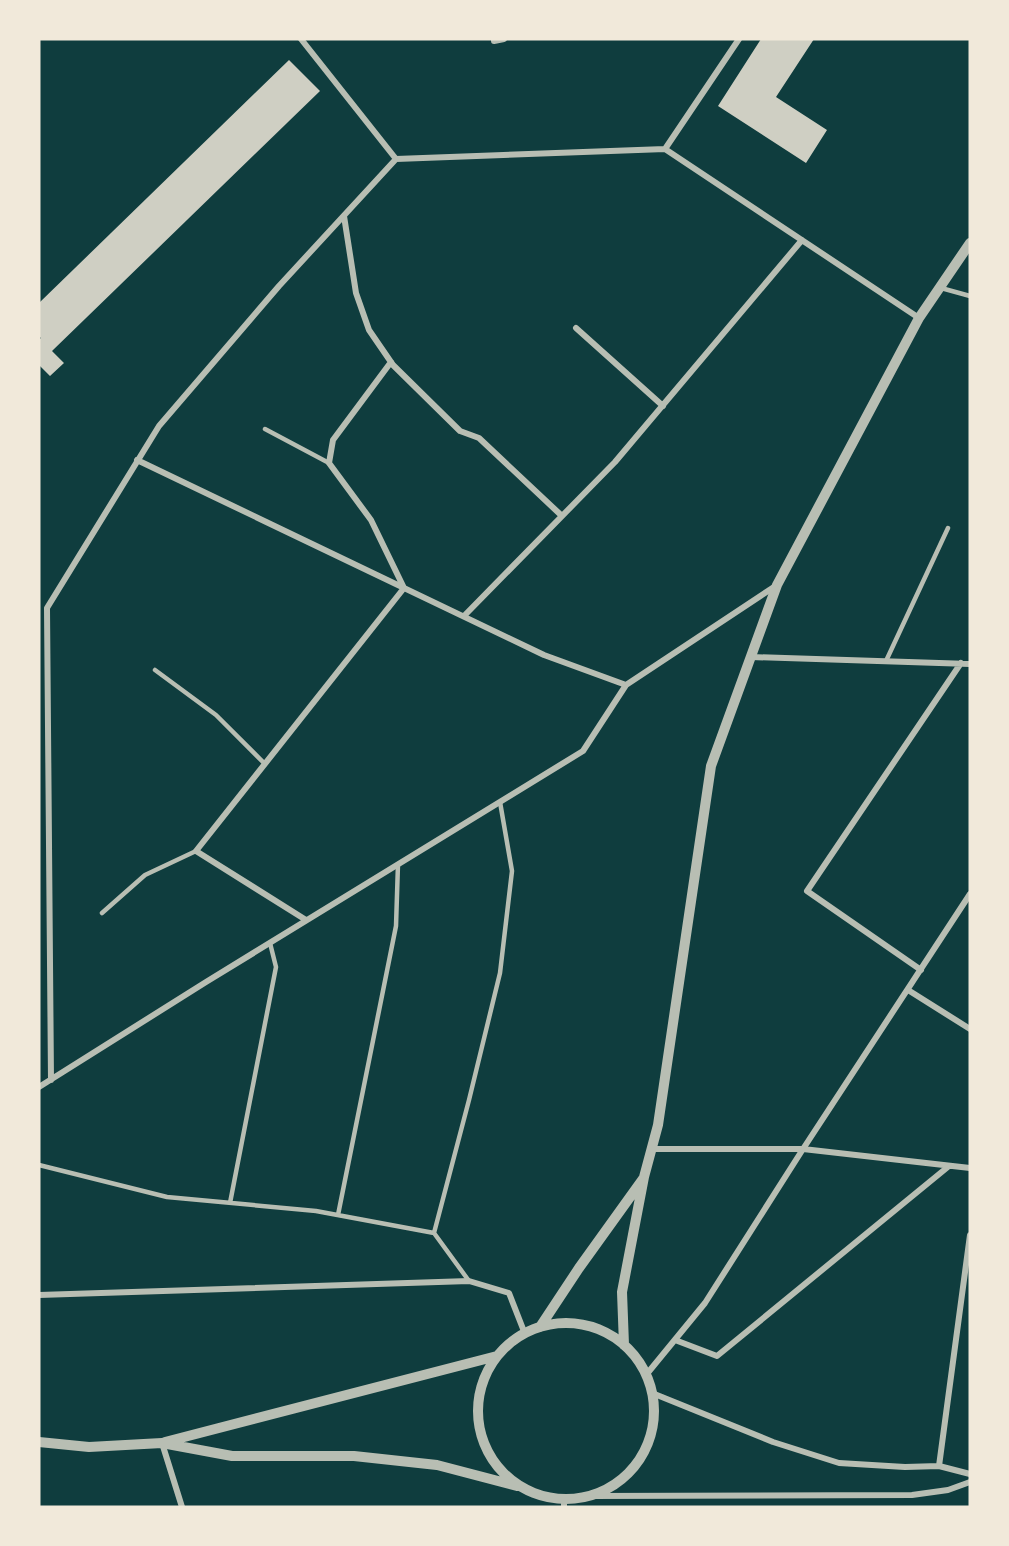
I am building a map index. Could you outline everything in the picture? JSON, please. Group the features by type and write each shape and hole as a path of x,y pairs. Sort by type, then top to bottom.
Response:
{"street":[{"path":"301,39 396,159"},
{"path":"494,39 494,41 504,39"},
{"path":"665,149 739,39"},
{"path":"51,1080 47,608 159,426 279,286 396,159 665,149 919,318"},
{"path":"344,216 356,293 369,330 391,362 460,431 479,438 562,516"},
{"path":"464,616 615,462 802,240"},
{"path":"624,1346 622,1292 658,1125 711,766 777,585 919,318 970,243"},
{"path":"576,328 663,406"},
{"path":"391,362 333,440 329,464 371,520 404,588"},
{"path":"137,460 544,655 626,685"},
{"path":"39,1087 583,751 626,685 777,585"},
{"path":"306,920 196,851 404,588"},
{"path":"751,657 970,664"},
{"path":"921,970 807,891 961,663"},
{"path":"646,1375 705,1303 970,894"},
{"path":"908,990 970,1029"},
{"path":"652,1149 803,1149 970,1168"},
{"path":"675,1340 717,1356 949,1166"},
{"path":"540,1327 579,1268 645,1177"},
{"path":"939,1466 970,1235"},
{"path":"39,1295 469,1281 509,1293 525,1334"},
{"path":"162,1443 232,1456 354,1456 437,1465 519,1486 564,1503 591,1496 615,1485 634,1467 648,1445 654,1419 652,1393 646,1375 637,1359 610,1335 576,1324 540,1327 510,1344 497,1356 484,1377 478,1401 479,1426 486,1450 500,1470 519,1486"},
{"path":"39,1442 89,1447 162,1443 497,1356"},
{"path":"652,1393 773,1443 839,1463 905,1467 939,1466 970,1474"},
{"path":"162,1443 182,1507"},
{"path":"591,1496 912,1495 948,1490 970,1482"}],"lane":[{"path":"940,287 970,296"},
{"path":"265,429 329,464"},
{"path":"886,661 948,528"},
{"path":"155,670 216,715 265,764"},
{"path":"434,1233 500,974 512,871 500,802"},
{"path":"102,914 145,875 196,851"},
{"path":"338,1215 396,926 398,864"},
{"path":"230,1203 276,967 270,943"},
{"path":"39,1165 167,1197 316,1211 434,1233 469,1281"}],"building":[{"path":"761,39 814,39 776,97 827,130 806,163 718,106"},
{"path":"289,60 320,91 52,351 64,363 50,376 39,365 39,340 41,338 39,336 39,303"}]}
